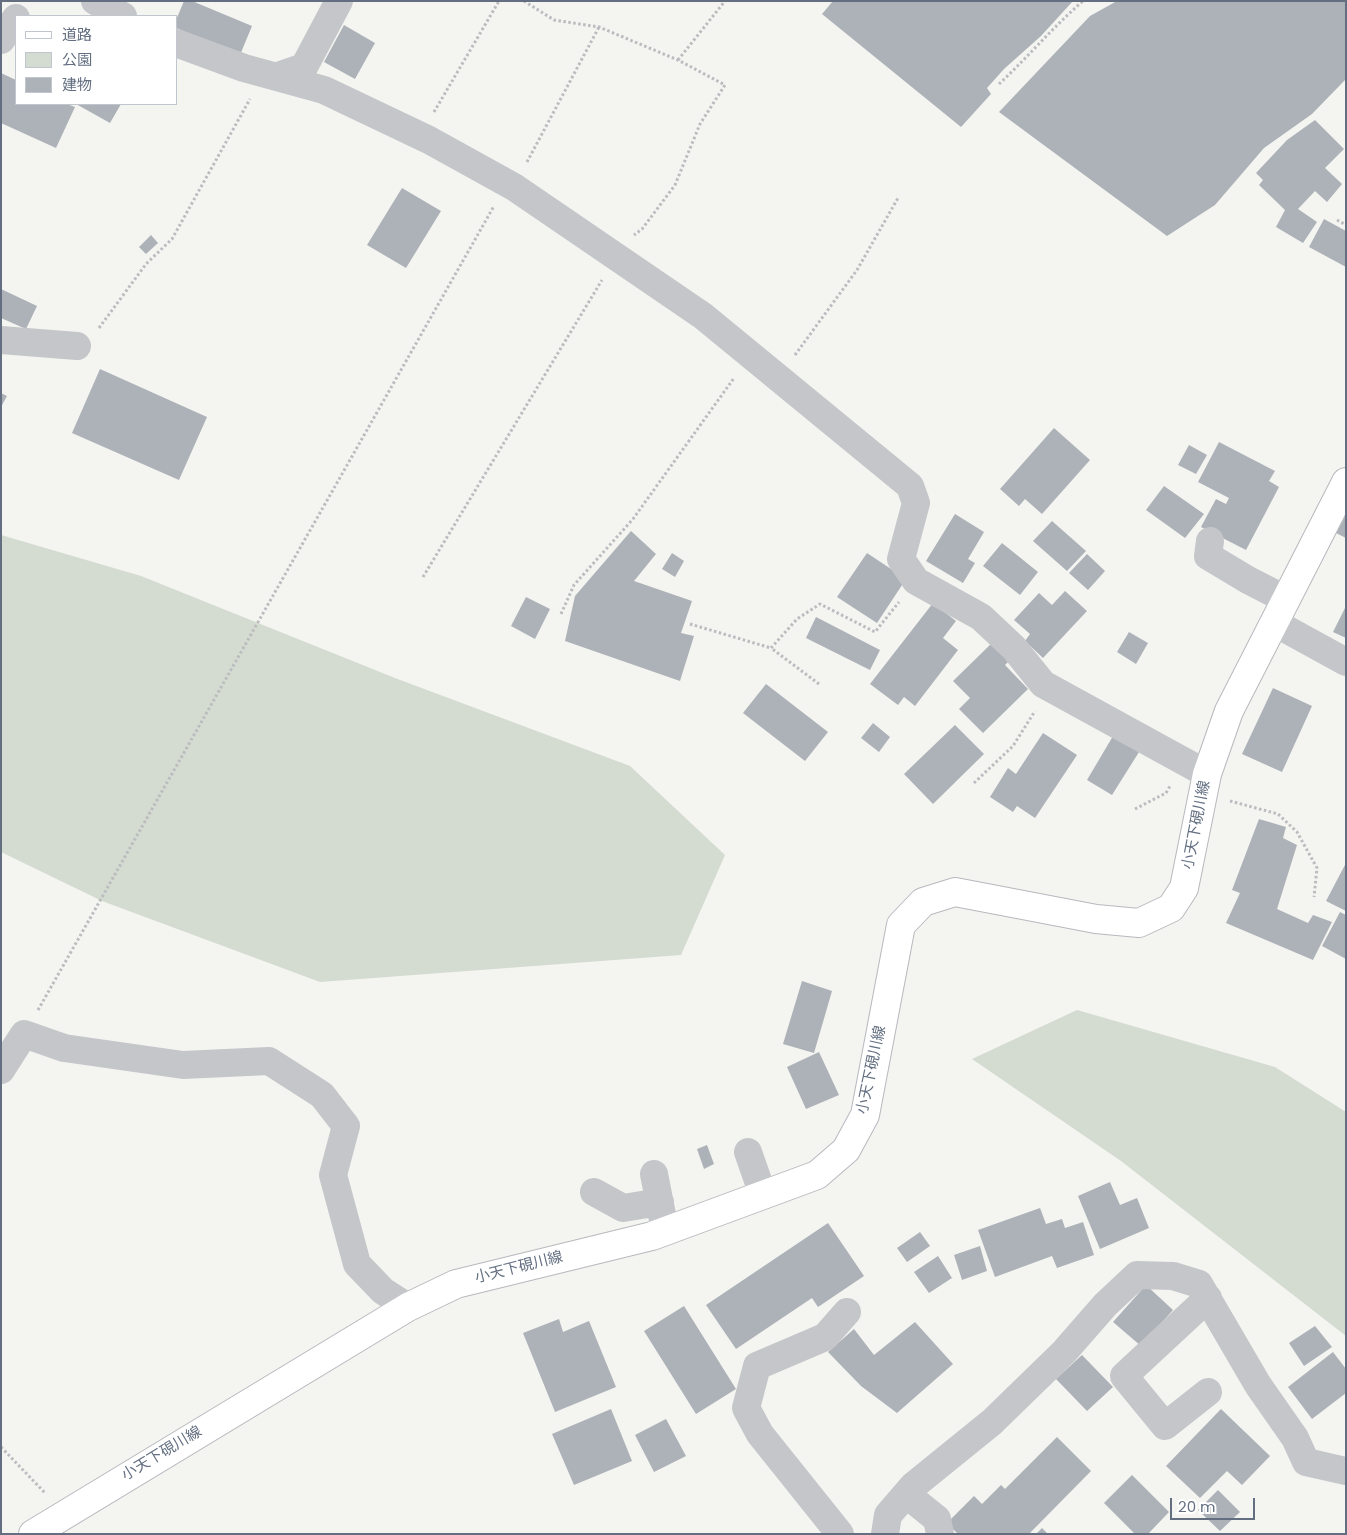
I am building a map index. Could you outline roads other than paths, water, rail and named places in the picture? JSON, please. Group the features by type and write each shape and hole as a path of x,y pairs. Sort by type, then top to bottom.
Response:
{"main road":[{"name":"小天下硯川線","path":"33,1534 66,1512 408,1308 456,1284 665,1231 817,1175 846,1150 865,1115 900,925 923,902 955,892 1096,919 1139,923 1172,908 1184,888 1199,776 1229,711 1346,482"}],"street":[{"path":"18,15 28,1"},
{"path":"271,75 304,67 339,1"},
{"path":"1,40 15,20"},
{"path":"178,44 244,68 324,90 420,136 510,185 703,316 910,486 916,503 901,559 916,581 981,616 1014,648 1043,684 1199,776"},
{"path":"1,340 77,346"},
{"path":"1210,541 1208,556 1346,662"},
{"path":"1,1070 24,1034 64,1048 182,1065 268,1061 322,1095 346,1126 334,1175 357,1264 383,1291 408,1308"},
{"path":"748,1152 763,1195"},
{"path":"654,1174 665,1231"},
{"path":"594,1192 623,1208 660,1202"},
{"path":"885,1534 888,1515 906,1494 992,1422 1064,1352 1106,1305 1138,1275 1174,1276 1199,1284 1258,1385 1296,1438 1306,1462 1346,1472"},
{"path":"1208,1298 1124,1376 1165,1426 1208,1392"},
{"path":"840,1534 760,1434 746,1408 757,1366 825,1337 847,1312"},
{"path":"906,1494 937,1519 940,1534"}]}
